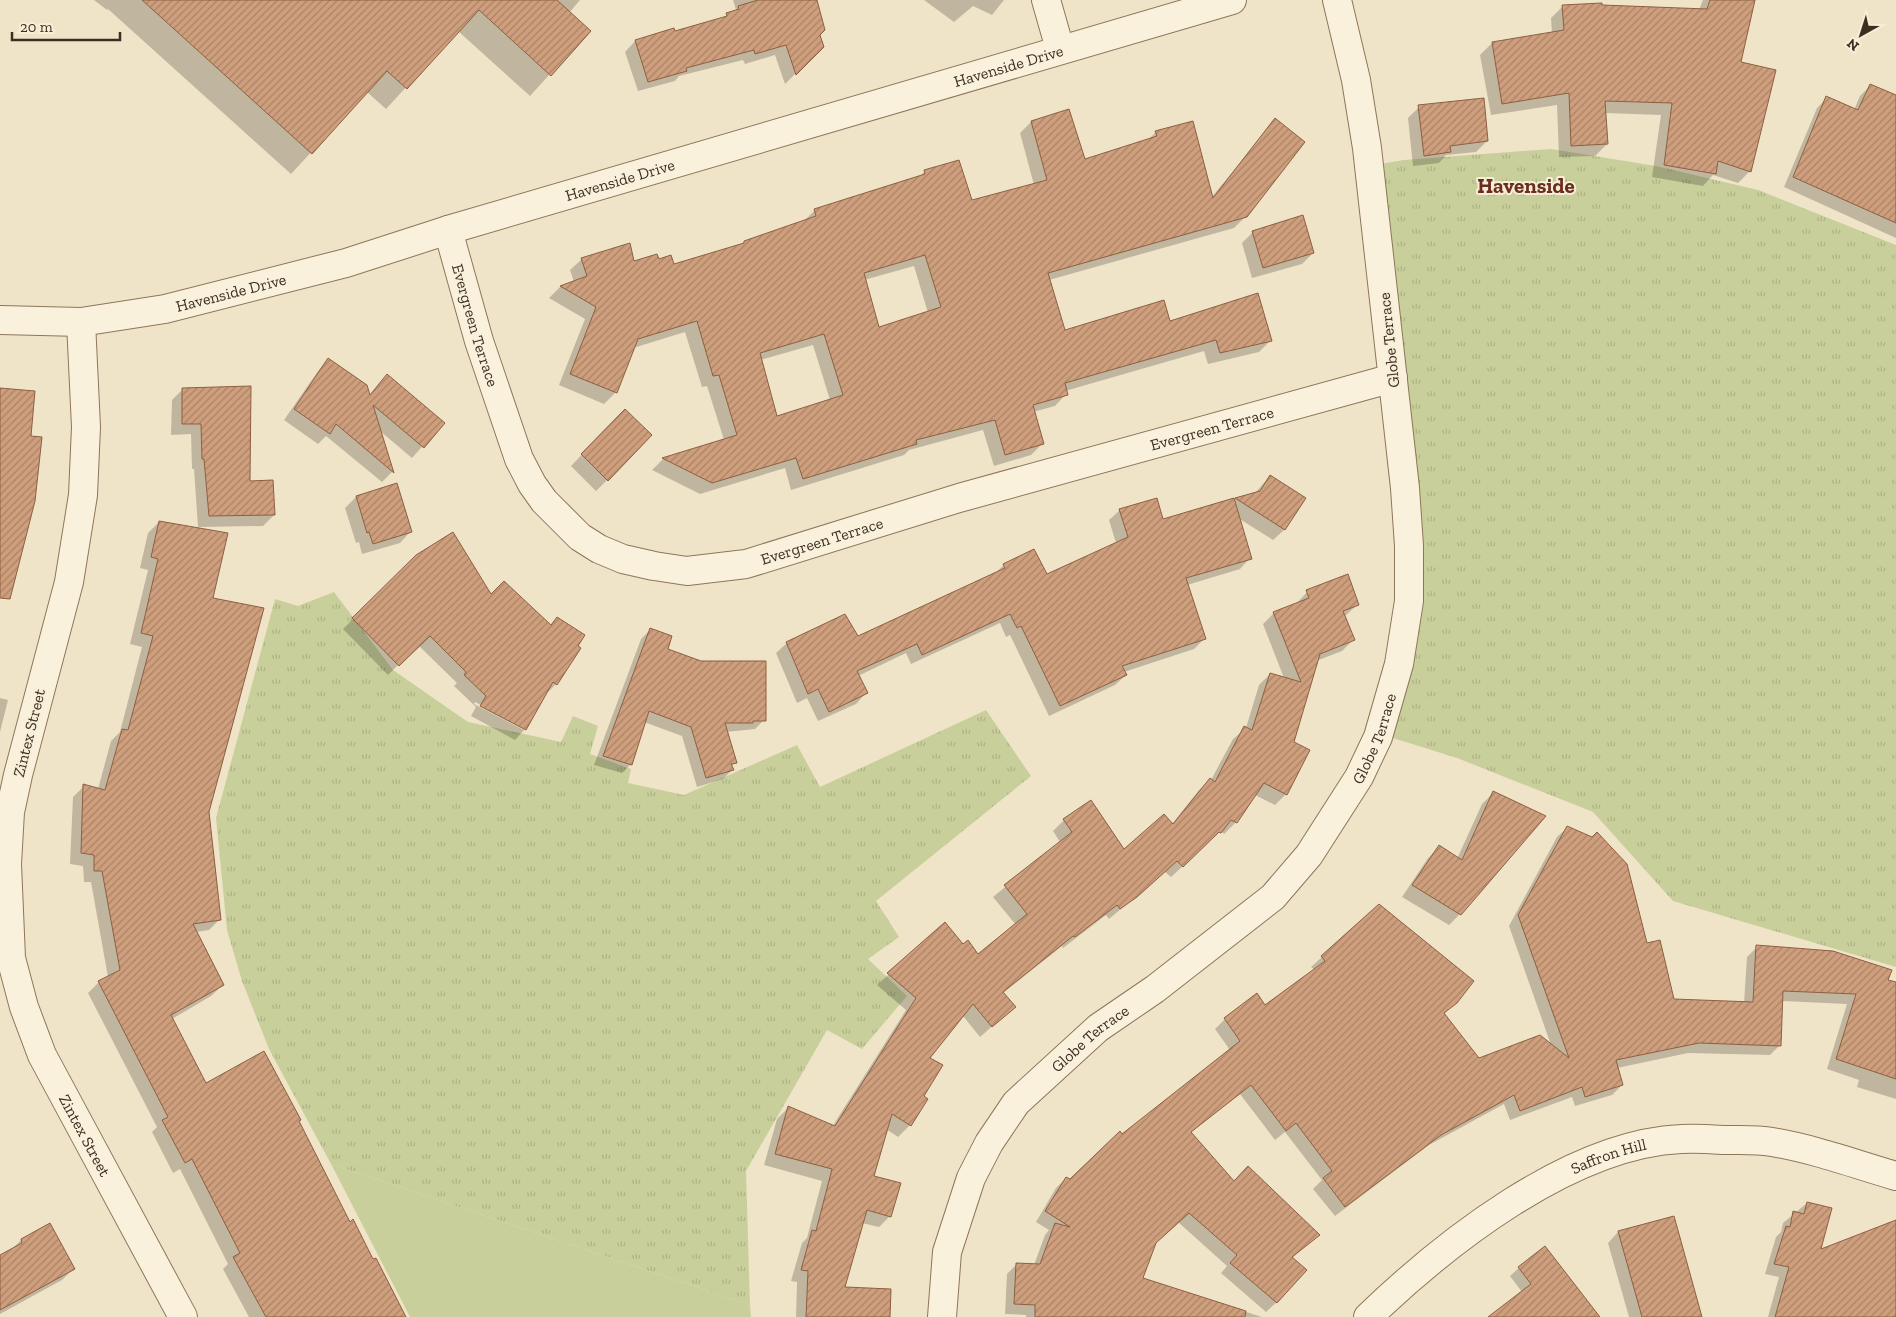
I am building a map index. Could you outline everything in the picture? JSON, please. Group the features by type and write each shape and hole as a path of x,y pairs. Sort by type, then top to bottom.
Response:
{"street":[{"path":"1046,0 1060,49"},
{"name":"Havenside Drive","path":"0,320 81,322 165,309 222,296 346,262 448,230 674,166 1060,49 1232,0"},
{"name":"Globe Terrace","path":"942,1317 947,1252 971,1178 988,1144 1016,1103 1098,1028 1155,989 1273,897 1309,855 1359,777 1378,737 1399,664 1409,601 1408,527 1367,148 1356,80 1337,0"},
{"name":"Evergreen Terrace","path":"448,230 479,340 519,459 532,484 559,518 580,537 599,549 623,559 654,566 687,571 746,564 959,498 1393,378"},
{"name":"Zintex Street","path":"81,322 86,427 83,495 70,582 18,775 10,812 7,864 11,958 24,1007 42,1055 183,1317"},
{"name":"Saffron Hill","path":"1368,1317 1398,1288 1446,1250 1488,1219 1552,1177 1586,1162 1634,1147 1680,1139 1771,1142 1896,1176"}],"green space":[{"path":"1551,149 1656,166 1758,190 1896,245 1896,967 1673,901 1593,812 1457,758 1377,733 1409,600 1369,166 1404,160"},
{"path":"334,592 393,670 468,722 561,742 573,716 598,726 590,754 631,769 628,783 684,795 797,745 820,787 986,710 1031,776 876,901 899,937 868,959 907,996 862,1049 827,1030 746,1171 750,1305 331,1164 269,1049 242,981 227,930 216,818 275,599 298,606"},
{"path":"331,1164 750,1305 751,1317 410,1317"}],"building":[{"path":"142,0 557,0 591,31 551,76 479,10 407,89 387,71 312,154"},
{"path":"758,0 817,0 825,30 820,35 824,47 796,75 786,45 755,54 754,50 686,68 687,71 648,82 635,40 674,28 675,31 727,16 726,13 739,9 738,6"},
{"path":"1710,0 1755,0 1741,62 1776,70 1751,172 1718,161 1716,174 1664,165 1672,103 1605,101 1608,144 1571,146 1569,93 1502,104 1492,42 1564,30 1562,5 1602,3 1602,5 1707,9"},
{"path":"1870,84 1896,95 1896,223 1793,177 1826,96 1858,110"},
{"path":"1484,98 1488,141 1450,146 1451,152 1424,156 1418,105"},
{"path":"1069,109 1085,159 1157,136 1155,131 1193,121 1213,198 1275,118 1305,142 1247,217 1048,273 1065,330 1164,300 1170,321 1258,293 1272,341 1220,353 1216,340 1065,383 1068,395 1033,405 1044,444 1005,455 995,420 916,440 917,444 803,479 796,458 712,483 662,458 737,435 719,375 713,376 697,321 638,339 617,393 570,374 596,307 560,286 587,276 581,258 630,243 634,261 657,254 659,259 671,255 674,264 744,243 744,241 816,216 814,209 925,174 924,170 959,160 972,200 1047,180 1031,121","holes":["925,255 941,307 879,327 864,273","824,334 843,395 777,416 760,353"]},
{"path":"1303,215 1314,253 1263,268 1252,231"},
{"path":"328,358 367,385 370,395 387,374 445,423 424,448 373,405 394,473 336,424 330,434 294,409"},
{"path":"251,386 250,481 273,480 275,515 209,516 204,459 202,459 201,424 182,424 182,388"},
{"path":"0,388 35,391 31,436 42,437 35,501 10,599 0,598"},
{"path":"625,409 652,435 608,481 581,454"},
{"path":"1270,475 1306,498 1285,530 1235,498 1260,491"},
{"path":"397,483 412,532 373,544 369,532 367,533 356,496"},
{"path":"1157,498 1163,519 1234,498 1252,559 1186,578 1206,639 1122,666 1127,675 1060,706 1021,626 1017,628 1010,614 922,655 917,644 857,671 868,693 829,712 818,689 808,694 786,642 845,614 858,636 1005,568 1003,564 1034,549 1047,574 1128,537 1119,509"},
{"path":"159,521 228,533 213,598 264,608 209,812 221,920 193,924 224,985 171,1015 206,1083 264,1051 301,1120 299,1121 350,1222 353,1219 373,1259 376,1258 406,1317 266,1317 233,1257 240,1253 192,1159 185,1163 162,1120 168,1117 98,981 120,970 102,871 94,871 94,855 81,853 83,784 105,790 122,729 128,730 153,636 141,633 158,559 151,557"},
{"path":"453,532 491,594 504,581 551,625 557,617 585,635 578,646 581,648 557,685 553,682 526,730 480,706 486,696 464,675 466,672 430,636 399,666 352,618 416,555"},
{"path":"1348,574 1359,605 1343,611 1355,640 1320,654 1294,742 1310,750 1287,795 1264,783 1237,823 1231,820 1221,833 1219,832 1183,867 1177,861 1137,897 1120,909 1117,905 1075,937 1073,936 1003,992 1016,1007 992,1027 973,1004 930,1058 943,1065 924,1096 928,1099 911,1126 892,1114 874,1176 901,1183 891,1217 867,1210 845,1287 891,1289 890,1317 806,1317 808,1271 801,1270 812,1230 816,1231 832,1169 775,1154 788,1106 835,1126 916,998 887,973 945,922 963,944 968,940 978,954 1027,914 1004,885 1072,832 1063,819 1091,800 1124,849 1164,814 1173,824 1210,778 1215,782 1244,726 1252,730 1270,673 1301,682 1273,612 1309,598 1306,590"},
{"path":"650,628 672,636 668,649 701,661 766,661 766,721 725,723 737,763 731,764 734,770 706,778 691,727 649,711 632,765 603,756"},
{"path":"1493,791 1546,816 1461,915 1412,885 1439,845 1462,860"},
{"path":"1567,826 1592,837 1597,832 1627,864 1647,943 1660,940 1674,999 1753,1002 1756,945 1833,951 1892,970 1888,980 1896,982 1896,1079 1836,1059 1856,994 1783,991 1781,1046 1699,1043 1616,1060 1623,1085 1585,1097 1582,1087 1520,1111 1514,1095 1441,1135 1345,1207 1323,1178 1332,1171 1296,1123 1286,1131 1251,1085 1191,1132 1234,1181 1248,1166 1320,1235 1292,1257 1307,1270 1277,1303 1230,1263 1237,1255 1189,1213 1156,1243 1143,1278 1246,1311 1245,1317 1035,1317 1035,1305 1014,1304 1016,1263 1040,1264 1055,1223 1070,1227 1045,1211 1066,1177 1070,1179 1120,1131 1122,1134 1240,1041 1224,1018 1257,993 1265,1005 1325,961 1321,956 1379,904 1474,981 1457,1003 1444,1013 1479,1058 1540,1035 1569,1058 1518,915"},
{"path":"1807,1202 1832,1208 1821,1249 1896,1220 1896,1317 1775,1317 1789,1267 1774,1264 1786,1226 1790,1227 1793,1211 1804,1214"},
{"path":"1674,1216 1702,1317 1642,1317 1618,1231"},
{"path":"50,1223 75,1269 0,1310 0,1255 22,1243 21,1239"},
{"path":"1545,1246 1600,1317 1488,1317 1531,1284 1518,1267"}],"district":[{"name":"Havenside","path":"1526,185"}]}
